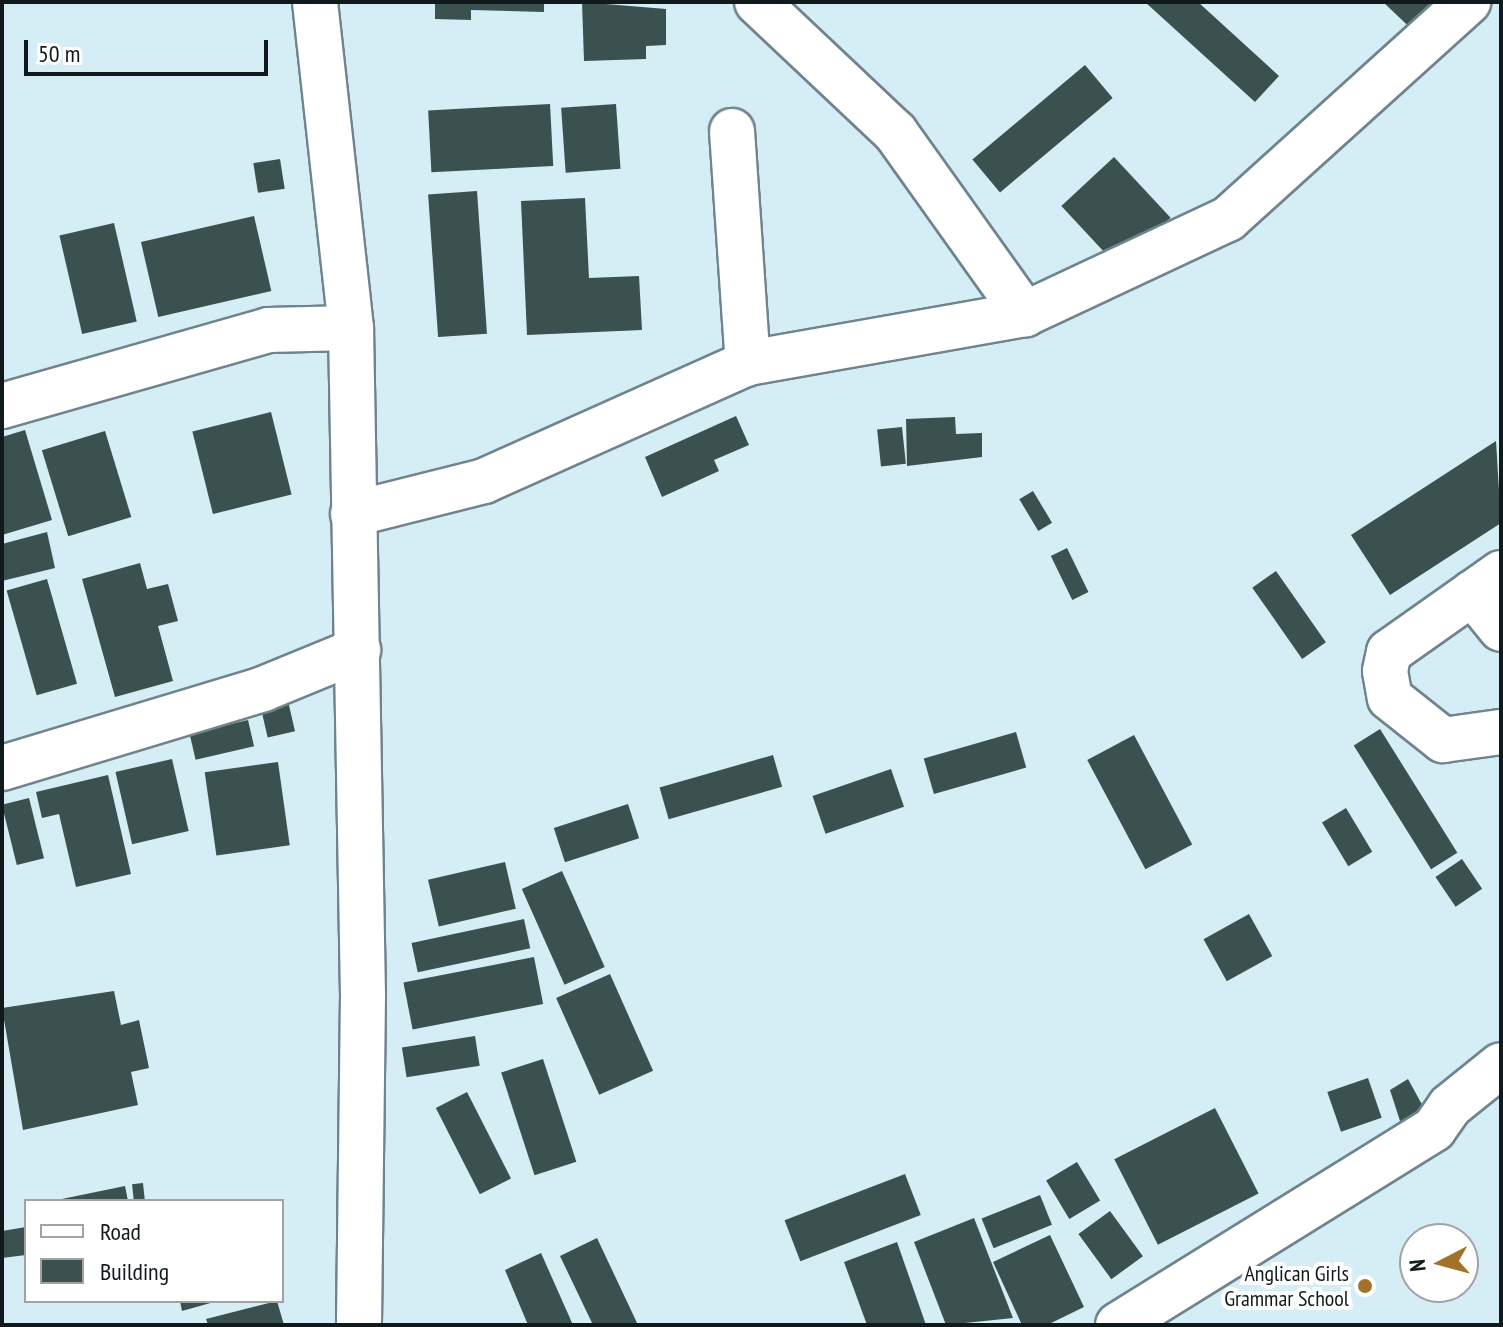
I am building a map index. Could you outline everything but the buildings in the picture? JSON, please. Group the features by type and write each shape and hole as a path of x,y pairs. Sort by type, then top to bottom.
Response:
{"street":[{"path":"315,2 351,328 358,650 359,1325"},
{"path":"757,2 895,132 1025,314"},
{"path":"353,514 484,481 748,363 1025,314 1228,219 1284,175 1468,2"},
{"path":"732,131 748,363"},
{"path":"2,406 268,330 351,328"},
{"path":"1501,629 1486,583 1389,652 1387,685 1390,698 1443,740 1501,732"},
{"path":"2,768 263,689 358,650"},
{"path":"1434,1129 1450,1106 1501,1065"},
{"path":"1118,1325 1434,1129 1501,1107"}],"place":[{"name":"Anglican Girls Grammar School","path":"1365,1286"}]}
